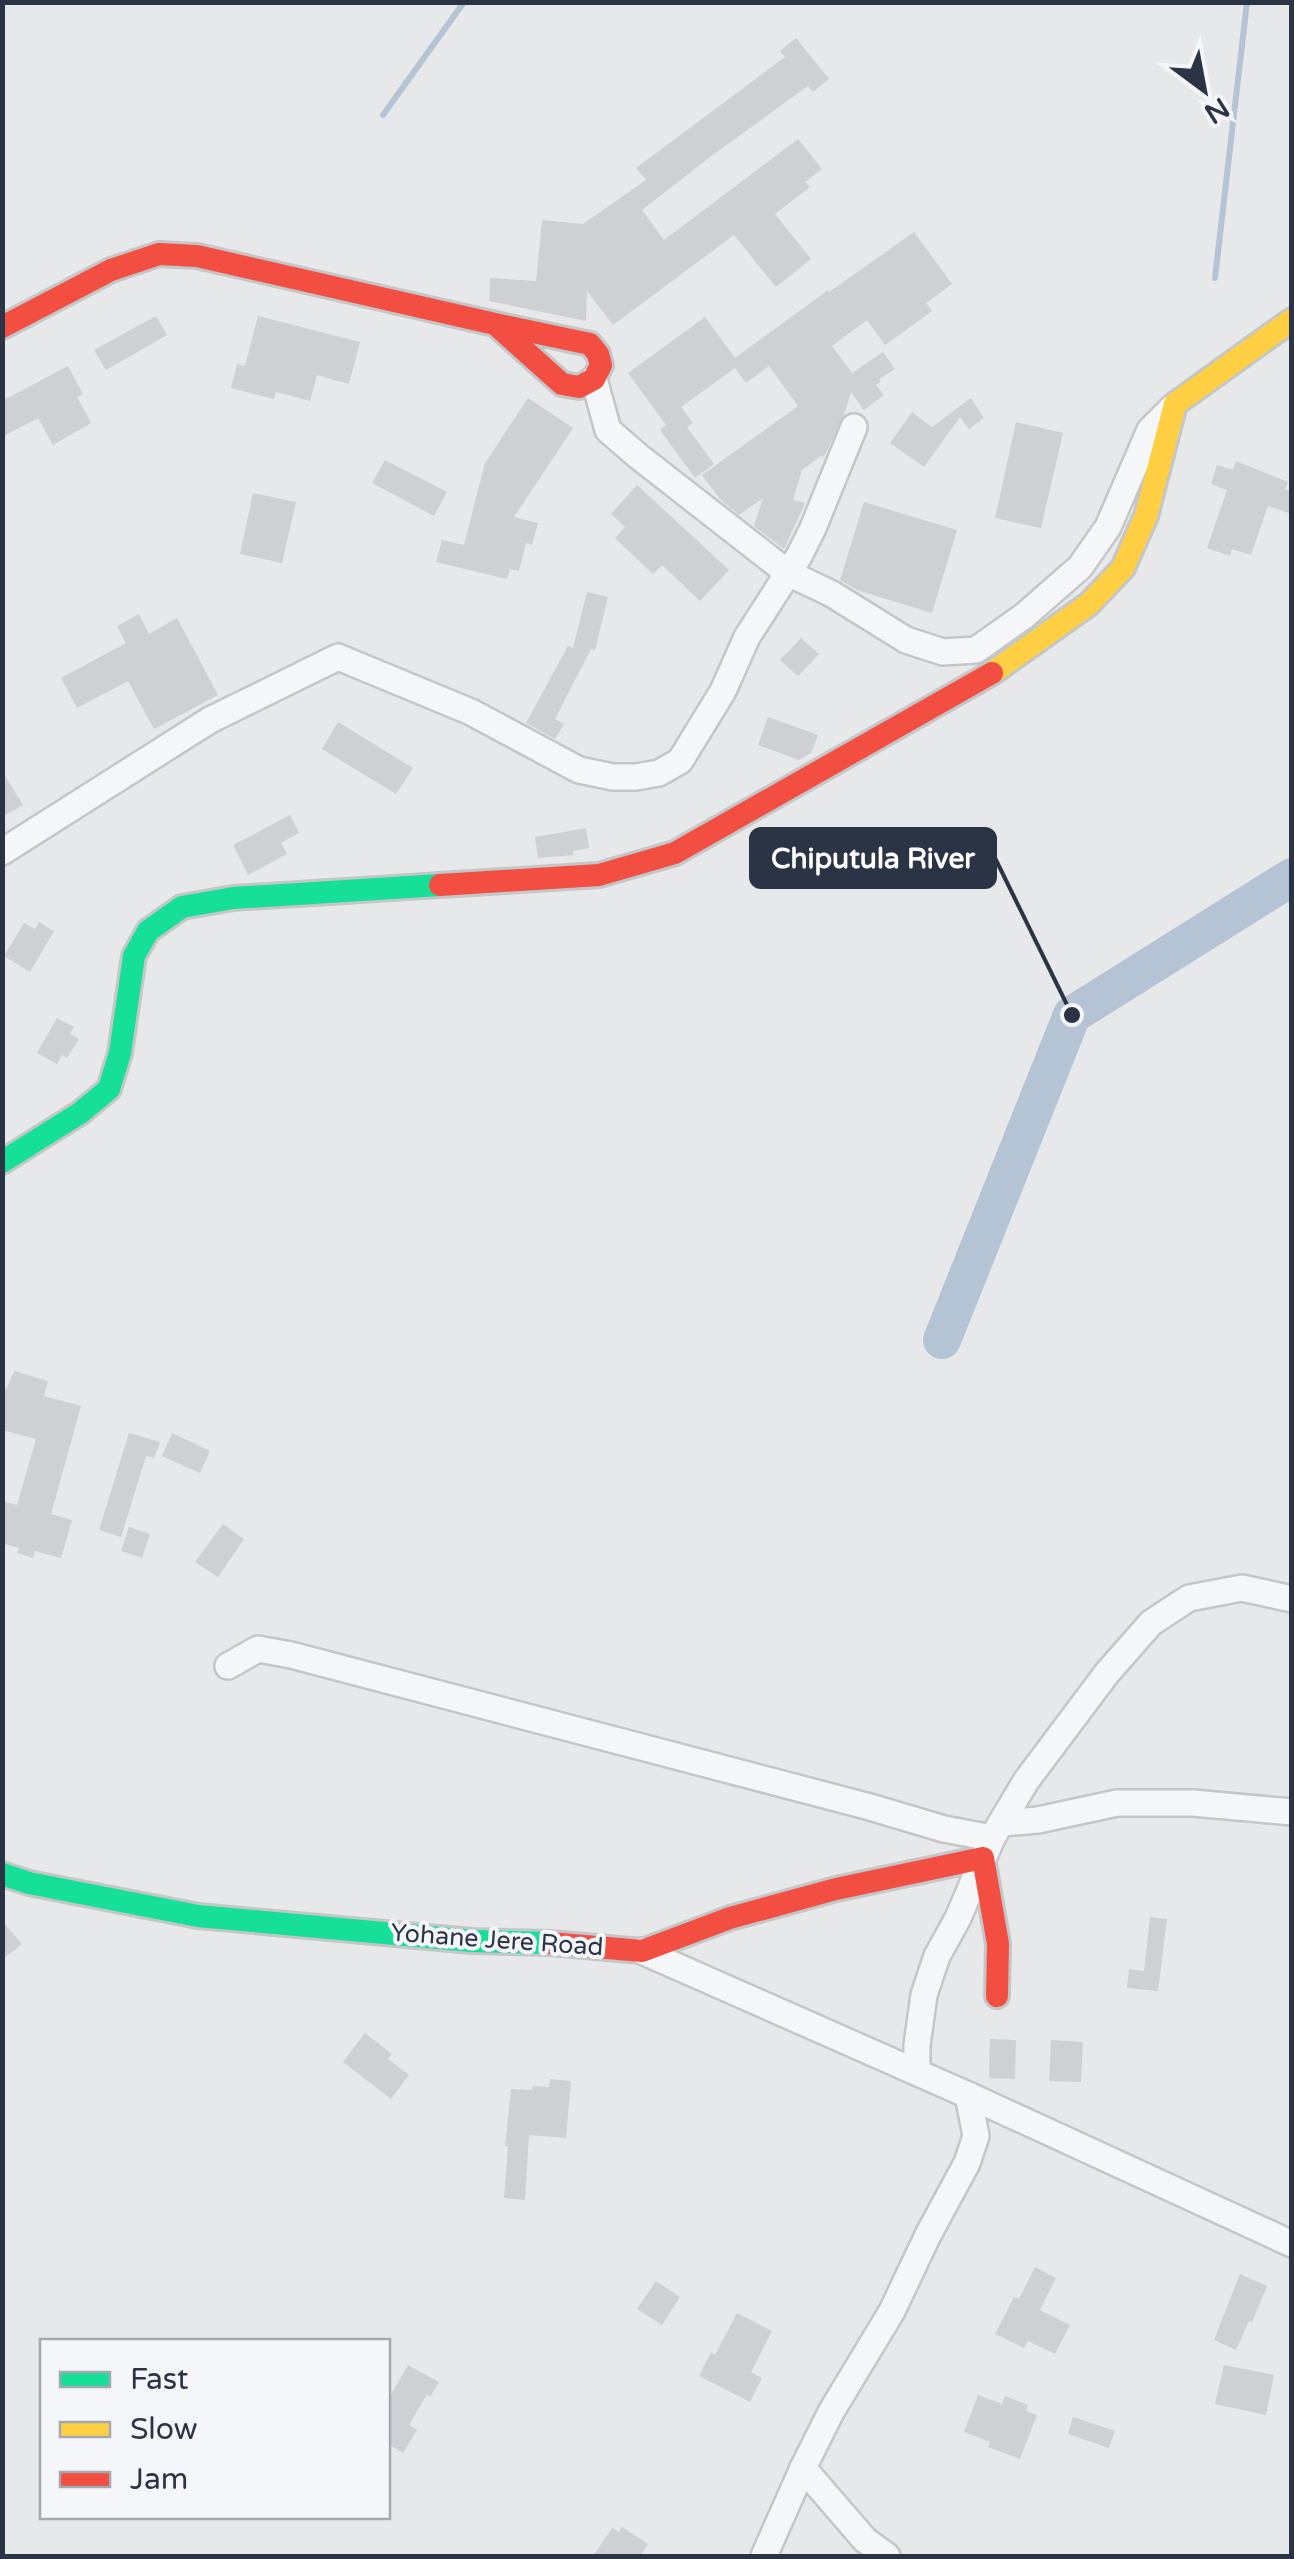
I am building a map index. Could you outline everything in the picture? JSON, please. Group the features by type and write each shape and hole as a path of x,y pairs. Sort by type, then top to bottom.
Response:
{"street":[{"path":"2,326 111,270 159,254 197,256 590,344 601,365 594,378 579,388 562,384 495,324"},
{"path":"594,378 608,430 788,572 906,640 942,652 976,650 1024,616 1080,567 1108,527 1150,430 1175,404 1292,320"},
{"path":"2,1162 109,1089 120,1054 134,956 148,931 182,907 233,898 599,874 675,853 982,680 1089,604 1123,568 1146,516 1175,404"},
{"path":"2,852 210,720 338,657 472,712 579,770 612,778 659,773 680,761 723,692 748,637 813,528 854,427"},
{"path":"917,2072 924,1995 937,1956 1026,1780 1107,1673 1151,1623 1189,1598 1242,1588 1292,1599"},
{"path":"228,1666 258,1649 291,1655 993,1840 1038,1820 1117,1803 1193,1803 1292,1812"},
{"path":"993,1840 997,1996"},
{"name":"Yohane Jere Road","path":"2,1874 198,1916 472,1941 642,1951 730,1918 993,1840"},
{"path":"642,1951 1292,2244"},
{"path":"764,2556 802,2468 892,2311 967,2163 976,2136 968,2095"},
{"path":"802,2468 865,2540 887,2556"}],"building":[{"path":"796,38 829,79 813,92 808,86 642,210 664,240 798,139 822,169 805,182 810,187 775,214 811,259 776,287 734,235 613,325 587,291 586,321 489,301 490,278 536,281 542,220 583,224 646,180 636,168 785,57 780,51"},
{"path":"914,232 952,284 926,303 932,311 885,345 867,320 832,346 852,373 883,352 895,369 876,385 884,395 864,410 851,392 824,457 802,470 793,500 805,503 784,549 754,526 763,498 739,515 720,499 702,475 798,406 769,366 746,383 735,368 681,407 693,423 687,427 714,464 695,478 660,430 666,425 628,373 705,317 735,358"},
{"path":"156,316 167,335 106,370 94,350"},
{"path":"258,316 360,342 349,384 317,375 310,401 276,392 274,399 231,388 237,364 245,366"},
{"path":"68,366 83,394 77,397 91,423 53,445 38,418 2,437 2,401"},
{"path":"528,398 573,428 514,517 538,523 532,545 526,543 519,571 510,569 507,579 436,562 442,540 464,545 485,463"},
{"path":"971,398 984,418 969,429 960,417 924,467 890,443 913,411 932,427"},
{"path":"1016,422 1063,433 1041,528 995,518"},
{"path":"385,460 447,492 434,516 372,483"},
{"path":"1236,461 1288,482 1285,489 1292,492 1292,514 1268,506 1251,555 1232,549 1230,556 1207,548 1227,490 1211,484 1217,465 1233,470"},
{"path":"637,485 729,570 700,601 662,565 653,574 615,538 625,527 611,514"},
{"path":"253,493 296,502 282,563 240,554"},
{"path":"864,502 957,530 932,613 857,590 840,580"},
{"path":"587,592 608,597 595,650 591,649 555,719 564,724 555,739 526,723 568,646 573,648"},
{"path":"139,614 149,634 177,618 218,695 154,729 128,681 77,708 61,678 126,643 117,626"},
{"path":"801,638 819,654 798,676 780,660"},
{"path":"768,717 818,735 811,753 799,760 758,745"},
{"path":"338,722 413,768 396,794 322,749"},
{"path":"2,771 23,805 2,817"},
{"path":"290,815 299,833 281,843 287,854 248,875 233,845"},
{"path":"586,828 589,848 573,851 574,855 538,858 535,837"},
{"path":"39,922 54,931 30,972 4,956 24,923 35,929"},
{"path":"57,1018 74,1027 70,1034 79,1039 67,1058 62,1055 57,1064 37,1053"},
{"path":"14,1371 48,1381 44,1396 81,1406 51,1514 72,1520 61,1558 35,1551 33,1558 2,1543 2,1501 17,1505 36,1439 2,1430 2,1387 7,1388"},
{"path":"129,1433 160,1442 154,1458 146,1456 121,1537 99,1530"},
{"path":"172,1433 210,1451 200,1473 162,1456"},
{"path":"223,1524 244,1539 218,1577 195,1562"},
{"path":"129,1527 150,1534 142,1558 121,1551"},
{"path":"1150,1917 1167,1919 1158,1991 1127,1988 1129,1969 1144,1971"},
{"path":"2,1921 22,1944 2,1960"},
{"path":"365,2033 392,2054 388,2059 409,2075 391,2099 343,2062"},
{"path":"990,2039 1016,2040 1015,2079 989,2078"},
{"path":"1051,2040 1083,2042 1081,2082 1049,2081"},
{"path":"550,2079 571,2081 566,2138 529,2135 525,2200 504,2198 511,2089 549,2087"},
{"path":"1035,2267 1056,2278 1040,2310 1070,2325 1055,2354 1028,2341 1024,2348 995,2334"},
{"path":"1240,2274 1267,2286 1236,2350 1214,2340"},
{"path":"656,2281 680,2297 662,2325 637,2309"},
{"path":"737,2313 772,2331 751,2372 762,2378 750,2402 699,2376"},
{"path":"408,2365 439,2382 409,2425 417,2430 403,2453 390,2445 390,2396"},
{"path":"1224,2365 1274,2375 1266,2415 1215,2404"},
{"path":"978,2395 1002,2404 1005,2396 1028,2405 1026,2411 1037,2415 1020,2459 988,2447 990,2442 964,2432"},
{"path":"1073,2417 1115,2431 1109,2448 1068,2434"},
{"path":"622,2527 648,2544 640,2556 593,2556 612,2528 619,2532"}],"waterway":[{"path":"383,115 464,2"},
{"path":"1215,278 1247,2"},
{"path":"942,1340 1072,1015 1292,877"}],"traffic: fast":[{"path":"2,1162 80,1113 109,1089 120,1053 134,956 148,931 182,907 233,898 440,885"},
{"path":"2,1874 29,1883 198,1916 472,1941 550,1943"}],"traffic: slow":[{"path":"992,673 1089,604 1123,568 1146,516 1175,404 1292,320"}],"traffic: jam":[{"path":"2,327 111,270 159,254 197,256 495,324 562,384 579,387 594,379 601,365 590,344 495,324"},
{"path":"440,885 599,875 675,853 992,673"},
{"path":"550,1943 642,1951 730,1918 836,1889 983,1858 998,1944 997,1996"}],"place":[{"name":"Chiputula River","path":"1072,1015"}]}
